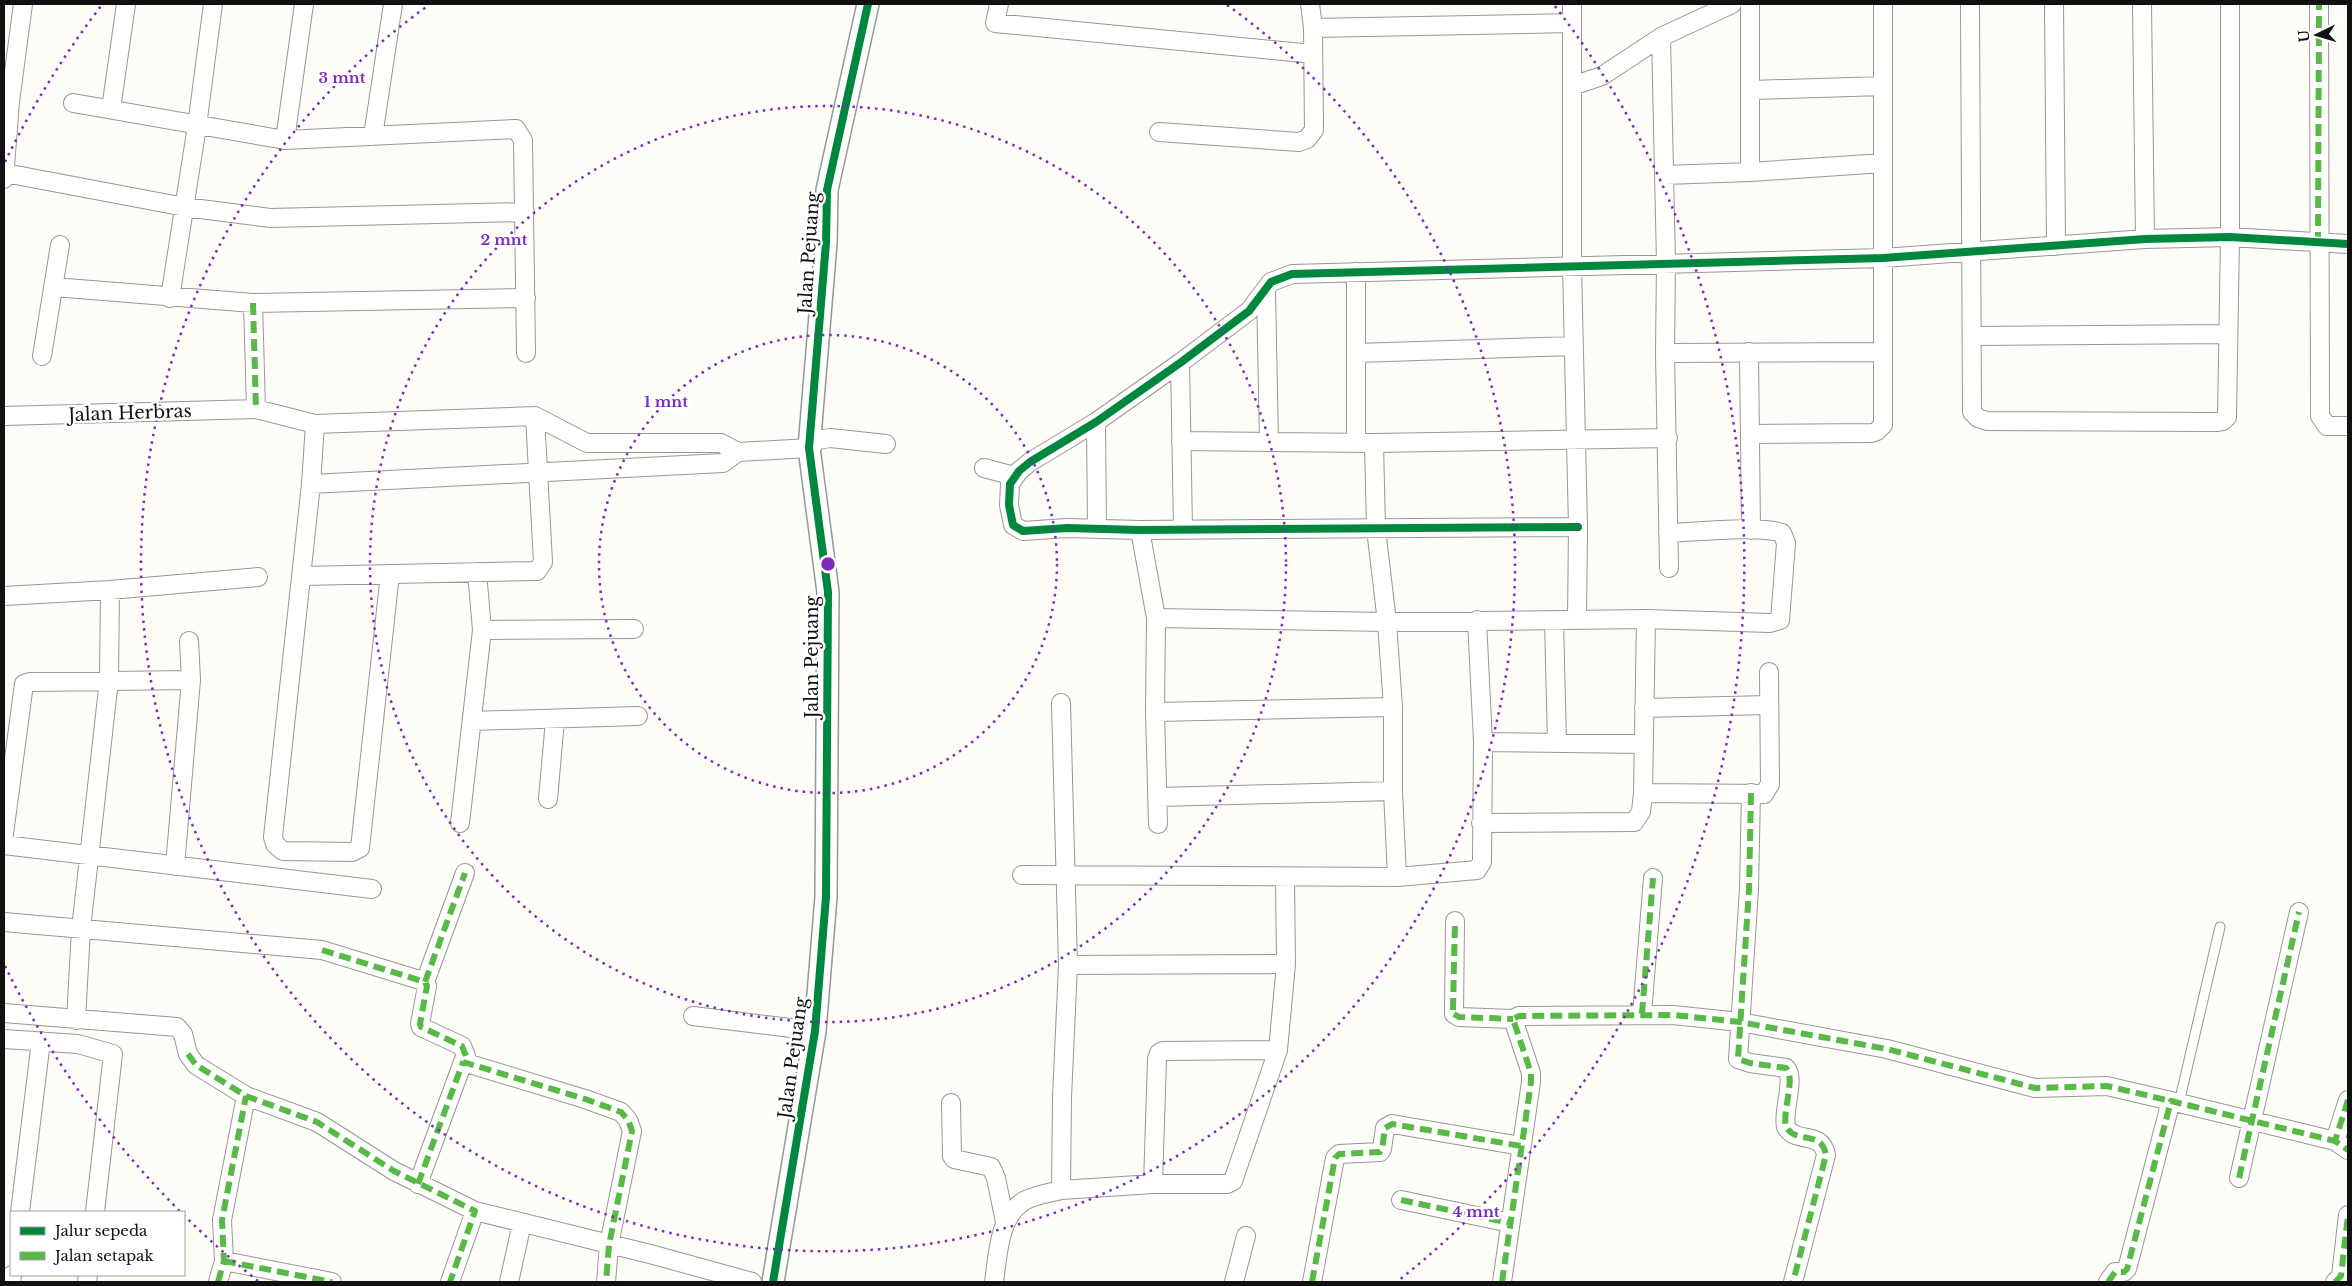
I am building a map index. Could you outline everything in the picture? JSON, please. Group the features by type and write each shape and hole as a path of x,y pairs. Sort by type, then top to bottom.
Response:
{"street":[{"path":"23,4 7,101 4,176 185,207 270,218 524,212"},
{"path":"111,109 126,4"},
{"path":"170,298 197,126 213,4"},
{"path":"285,140 304,4"},
{"path":"373,136 393,4"},
{"name":"Jalan Pejuang","path":"773,1282 814,1031 826,897 828,592 809,448 826,243 827,190 868,4"},
{"path":"999,4 995,23 1313,54"},
{"path":"1159,132 1299,142 1307,139 1314,130 1313,28 1310,4"},
{"path":"1572,4 1572,266 1578,527 1577,620"},
{"path":"1572,86 1602,76 1661,37 1732,4"},
{"path":"1750,4 1750,172"},
{"path":"1750,434 1877,431 1883,425 1883,4"},
{"path":"1970,4 1973,251 1972,412 1978,418 1987,421 2216,422 2223,421 2227,417 2230,237 2230,4"},
{"path":"2054,4 2056,246"},
{"path":"2142,4 2145,239"},
{"path":"2319,4 2318,244 2320,416 2327,426 2348,426"},
{"path":"1313,28 1572,23"},
{"path":"1661,37 1666,262 1665,353 1669,568"},
{"path":"1751,90 1883,86"},
{"path":"73,103 285,140 516,130 523,140 526,353"},
{"path":"1664,175 1750,172 1883,163"},
{"path":"1578,527 1140,530 1097,528 1024,531 1016,529 1010,521 1010,484 1014,476 1030,462 1096,422 1180,363 1249,311 1271,282 1277,278 1292,274 1666,262 1883,258 2145,239 2230,237 2318,244 2348,244"},
{"path":"42,356 60,245"},
{"path":"1356,272 1356,443"},
{"path":"54,287 254,304 526,298"},
{"path":"1266,290 1269,442"},
{"path":"254,304 256,409"},
{"path":"1973,336 2228,334"},
{"path":"1356,353 1574,346"},
{"path":"1749,352 1751,530"},
{"path":"1665,353 1883,352"},
{"path":"1180,363 1183,529"},
{"name":"Jalan Herbras","path":"4,416 256,409 315,424 535,416"},
{"path":"535,416 587,443 721,442 738,452"},
{"path":"302,576 532,572 540,567 543,562 540,474 535,416"},
{"path":"1096,422 1097,528"},
{"path":"315,424 302,576 273,837 275,844 283,851 352,852 360,848 390,574"},
{"path":"311,484 540,474 589,469 723,463 738,452 809,448 818,440 830,438 886,444"},
{"path":"1181,440 1374,443 1668,438"},
{"path":"587,443 589,469"},
{"path":"1374,443 1376,529 1387,622 1393,707 1393,790 1397,877"},
{"path":"984,468 1014,476"},
{"path":"1140,530 1156,618 1155,712 1158,824"},
{"path":"1156,618 1387,622 1646,619 1770,623 1780,620 1782,615 1785,538 1782,533 1751,530 1668,533"},
{"path":"460,824 482,630 477,572"},
{"path":"4,596 110,590 258,578"},
{"path":"76,1020 81,929 109,680 110,590"},
{"path":"1481,824 1634,822 1641,812 1643,793 1646,619"},
{"path":"1022,875 1397,877 1477,870 1482,862 1481,824 1484,742 1477,620"},
{"path":"1554,621 1557,743"},
{"path":"482,630 634,629"},
{"path":"175,866 191,680 189,641"},
{"path":"1643,793 1764,794 1770,784 1769,672"},
{"path":"4,834 24,684 30,682 109,680 191,680"},
{"path":"1061,704 1064,875 1068,965 1062,1097 1061,1190"},
{"path":"1644,708 1768,705"},
{"path":"1155,712 1393,707"},
{"path":"472,721 638,716"},
{"path":"548,799 555,720"},
{"path":"1484,742 1644,744"},
{"path":"1158,797 1393,790"},
{"path":"1752,794 1749,889 1738,1058 1750,1063 1786,1068 1790,1073 1785,1117 1786,1127 1794,1134 1819,1140 1825,1148 1825,1164 1793,1282"},
{"path":"4,845 372,889"},
{"path":"418,1184 466,1056 462,1046 421,1028 420,1024 427,986 425,982 465,873"},
{"path":"1005,1222 1016,1207 1025,1200 1061,1190 1153,1184 1227,1184 1233,1181 1278,1050 1286,964 1284,877"},
{"path":"1642,1014 1653,878"},
{"path":"2239,1178 2299,912"},
{"path":"1455,921 1454,1014 1458,1017 1513,1018 1519,1016 1642,1014 1673,1015 1740,1022 1887,1049 2035,1088 2107,1086 2252,1120 2342,1145 2348,1100"},
{"path":"4,922 322,950 425,982"},
{"path":"1068,965 1286,964"},
{"path":"4,1013 177,1027 183,1034 188,1054 194,1063 246,1096 317,1122 418,1184 475,1211 752,1282"},
{"path":"693,1016 814,1031"},
{"path":"1502,1282 1531,1078 1513,1018"},
{"path":"4,1039 78,1044 113,1054 95,1211"},
{"path":"20,1211 41,1041"},
{"path":"1153,1184 1157,1059 1159,1053 1163,1051 1278,1050"},
{"path":"464,1062 585,1099 621,1112 626,1116 632,1131 609,1245 606,1282"},
{"path":"218,1282 224,1261 222,1220 246,1096"},
{"path":"2108,1282 2115,1272 2124,1272 2127,1269 2175,1102"},
{"path":"950,1103 952,1156 954,1159 991,1168 994,1171 1005,1222 994,1282"},
{"path":"1312,1282 1335,1158 1339,1154 1380,1152 1385,1128 1392,1124 1521,1146"},
{"path":"1400,1200 1510,1223"},
{"path":"450,1282 475,1211"},
{"path":"2341,1279 2348,1215"},
{"path":"509,1282 522,1223"},
{"path":"1234,1282 1246,1236"},
{"path":"224,1261 332,1282"}],"lane":[{"path":"2175,1102 2220,927"}],"marked path":[{"path":"2318,244 2319,4"},
{"path":"253,303 256,409"},
{"path":"1751,793 1749,889 1738,1059 1750,1063 1786,1068 1790,1080 1785,1120 1786,1127 1796,1135 1819,1142 1826,1155 1793,1282"},
{"path":"425,982 465,873"},
{"path":"1642,1014 1653,878"},
{"path":"2239,1178 2299,912"},
{"path":"1453,1010 1455,921"},
{"path":"322,950 425,982 427,986 421,1027 462,1046 466,1056 463,1062 585,1099 621,1112 628,1120 632,1131 609,1245 606,1282"},
{"path":"1454,1014 1459,1017 1513,1019"},
{"path":"1502,1282 1531,1082 1531,1073 1513,1019 1519,1016 1673,1015 1740,1022 1887,1049 2035,1088 2107,1086 2171,1101"},
{"path":"188,1054 196,1065 246,1096 317,1122 394,1171 475,1211 450,1282"},
{"path":"418,1184 463,1062"},
{"path":"218,1282 224,1261 222,1220 246,1096"},
{"path":"2348,1100 2335,1141 2348,1150"},
{"path":"2108,1282 2115,1272 2124,1272 2127,1269 2171,1101 2335,1141"},
{"path":"1312,1282 1335,1158 1339,1154 1380,1152 1385,1128 1392,1124 1521,1146"},
{"path":"1401,1200 1510,1223"},
{"path":"2335,1282 2341,1276 2348,1215"},
{"path":"224,1261 332,1282"}],"cycle path":[{"path":"773,1282 815,1031 826,897 828,592 809,448 826,243 827,190 868,4"},
{"path":"1578,527 1140,530 1067,528 1023,531 1013,525 1009,505 1010,484 1019,471 1030,462 1096,422 1180,363 1249,311 1271,282 1292,274 1883,258 2145,239 2230,237 2348,244"}]}
